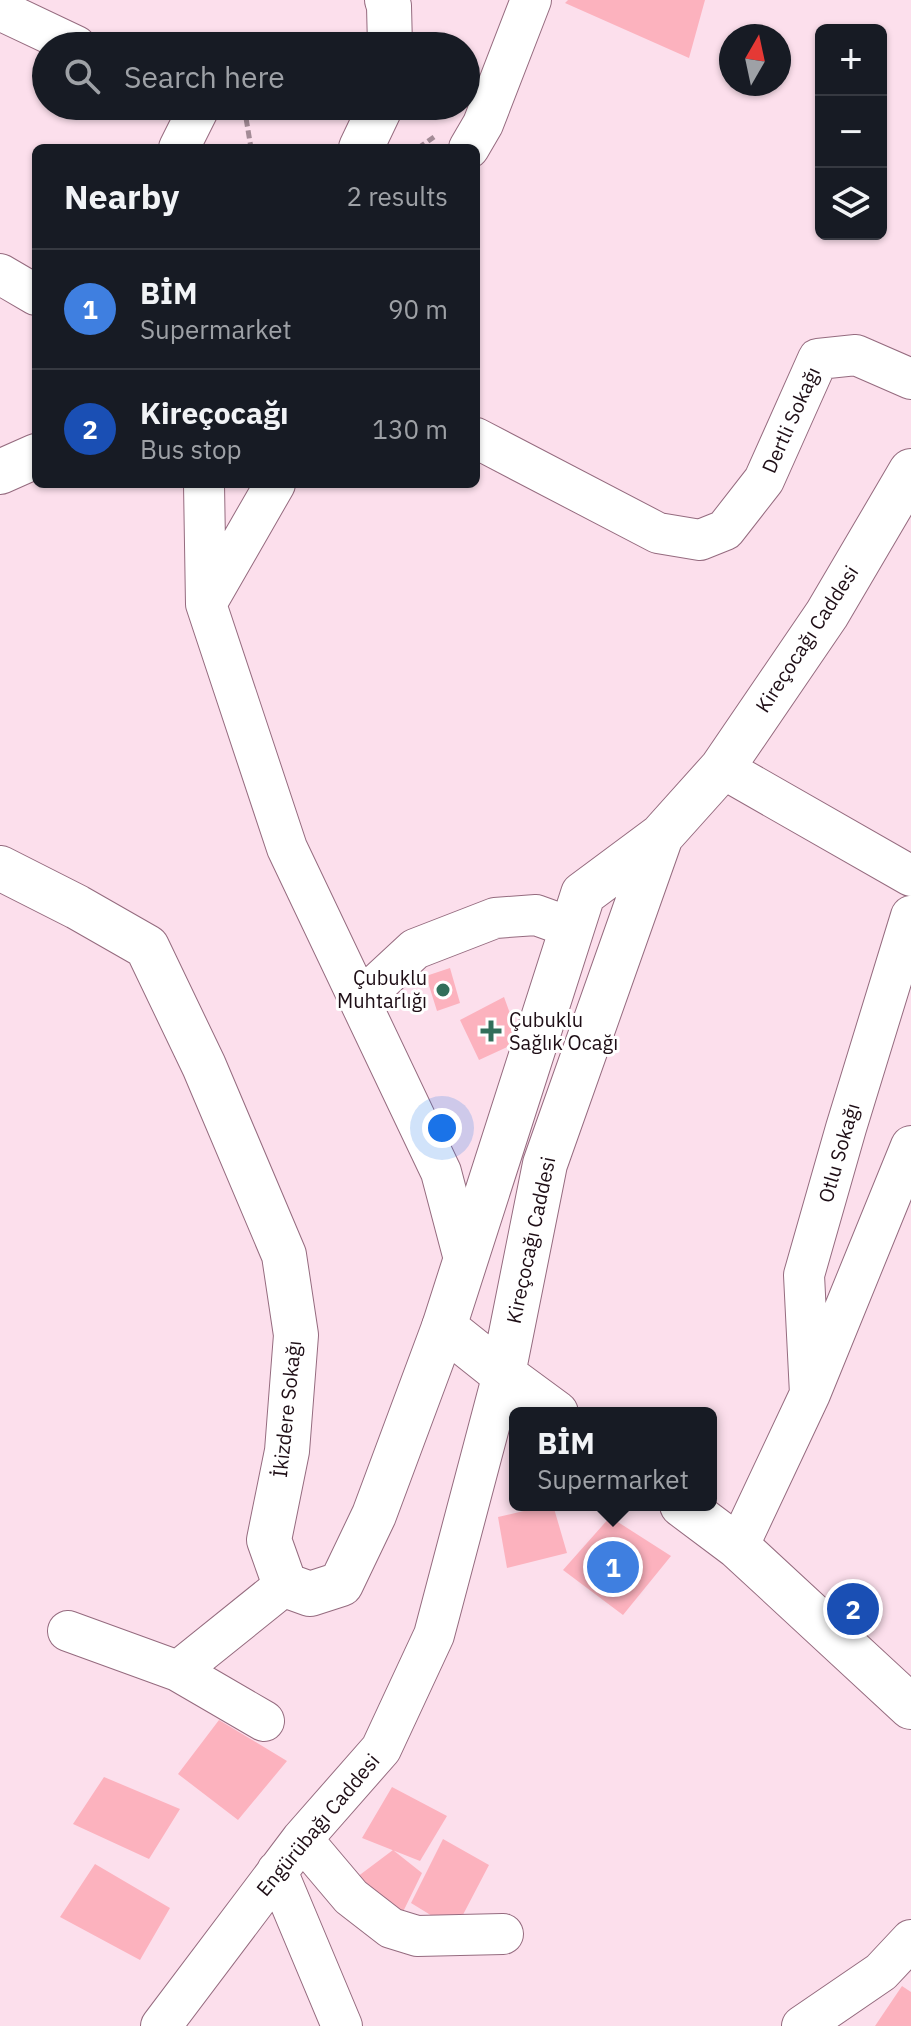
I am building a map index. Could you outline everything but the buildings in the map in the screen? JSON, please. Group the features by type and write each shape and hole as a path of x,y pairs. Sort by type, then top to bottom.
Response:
{"main road":[{"path":"387,0 390,32"},
{"path":"363,144 374,120"},
{"path":"0,472 32,458"},
{"name":"Kireçocağı Caddesi","path":"444,1327 583,894 661,836 722,768 827,614 911,471"},
{"name":"Kireçocağı Caddesi","path":"503,1374 545,1164 661,836"},
{"name":"İkizdere Sokağı","path":"0,868 147,947 204,1066 284,1255 296,1335 287,1451 269,1540 285,1585"},
{"path":"285,1585 310,1594 341,1584 374,1515 444,1327 548,1407"},
{"path":"690,1511 738,1547 911,1707"}],"street":[{"path":"471,144 483,124 531,0"},
{"path":"0,10 46,32"},
{"path":"181,144 193,120"},
{"path":"0,274 32,293"},
{"name":"Dertli Sokağı","path":"480,440 658,533 700,540 725,530 764,480 818,359 856,355 911,379"},
{"path":"204,488 206,604 287,848 441,1172 465,1263"},
{"path":"206,604 273,488"},
{"path":"722,768 911,876"},
{"path":"360,1000 415,949 495,918 536,915 572,928"},
{"name":"Otlu Sokağı","path":"810,1394 804,1275 911,916"},
{"path":"738,1547 810,1394 911,1146"},
{"name":"Engürübağı Caddesi","path":"161,2026 302,1839 381,1749 434,1635 503,1374"},
{"path":"178,1671 285,1585"},
{"path":"68,1631 178,1671 264,1721"},
{"path":"302,1839 351,1897 391,1928 417,1936 503,1934"},
{"path":"277,1871 342,2026"},
{"path":"802,2026 881,1972 911,1940"}],"place":[{"name":"Çubuklu Muhtarlığı","path":"443,990"},
{"name":"Çubuklu Sağlık Ocağı","path":"491,1031"},
{"name":"BİM","path":"613,1567"},
{"name":"Kireçocağı","path":"853,1609"}]}
